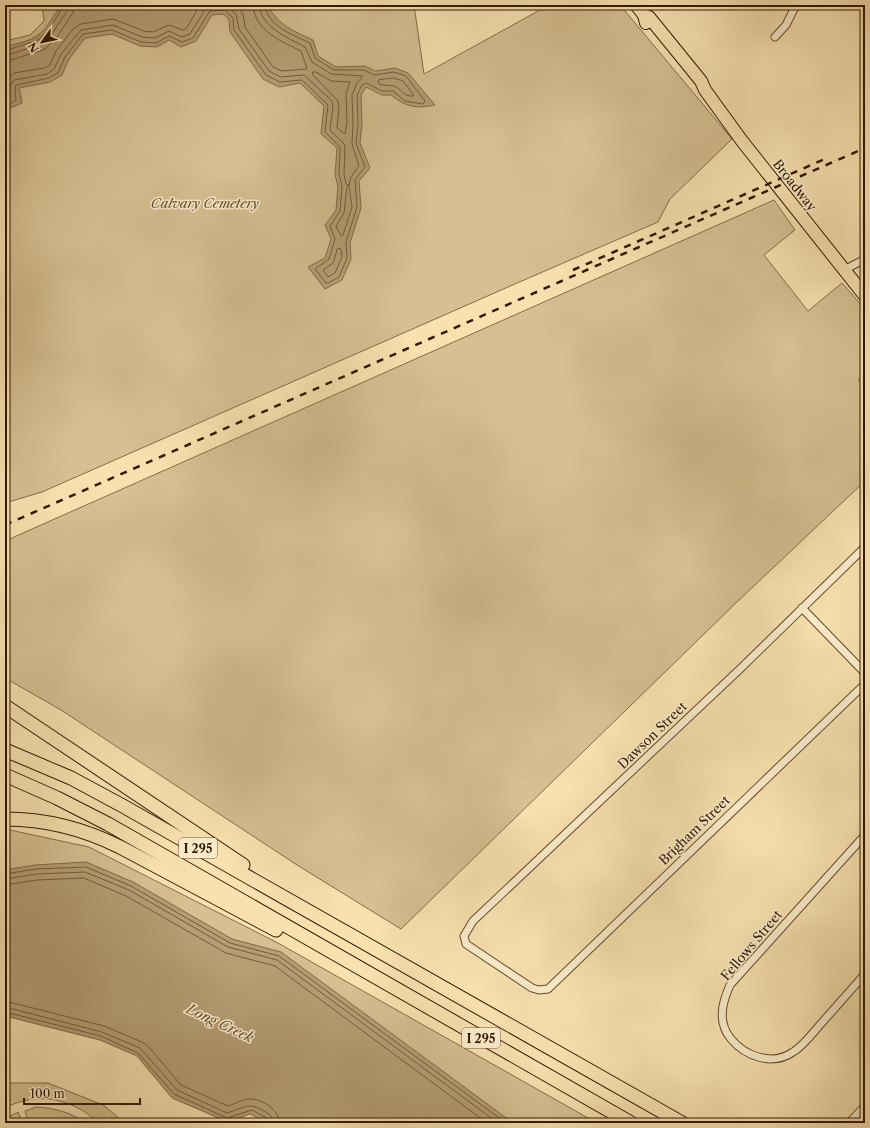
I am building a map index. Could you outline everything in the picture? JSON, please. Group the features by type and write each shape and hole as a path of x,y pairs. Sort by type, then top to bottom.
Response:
{"highway":[{"path":"5,706 241,863 387,955"},
{"name":"I 295","path":"5,750 44,766 98,792 682,1123"},
{"name":"I 295","path":"5,775 102,820 631,1123"},
{"path":"5,819 47,822 97,836 280,932 311,947 331,952"}],"main road":[{"name":"Broadway","path":"636,5 644,15 645,22 696,84 704,90 742,141 865,296"}],"street":[{"path":"775,37 791,17 796,5"},
{"path":"844,270 865,259"},
{"name":"Dawson Street","path":"539,990 532,988 507,973 466,944 464,936 473,921 865,547"},
{"path":"802,608 865,673"},
{"name":"Brigham Street","path":"539,990 548,989 865,684"},
{"name":"Fellows Street","path":"865,835 730,985 723,1001 722,1017 726,1031 734,1043 751,1055 767,1059 784,1057 801,1046 865,974"},
{"path":"849,1123 865,1106"}],"green space":[{"name":"Calvary Cemetery","path":"42,5 414,5 424,74 549,5 620,5 732,139 670,199 658,222 42,492 5,503 5,41 30,35 44,21"},
{"path":"774,200 795,230 764,255 808,311 842,283 865,309 865,374 858,380 865,388 865,481 738,601 401,929 297,865 61,710 5,678 5,541"},
{"path":"10,830 89,847 278,943 597,1123 455,1123 5,957 5,831"},
{"path":"5,1083 48,1083 103,1105 125,1123 100,1123 85,1112 55,1100 25,1100 5,1108"},
{"path":"36,1107 62,1111 80,1119 85,1123 28,1123 25,1111"},
{"path":"18,1112 23,1123 5,1123 5,1119"}],"water":[{"path":"61,5 268,5 271,12 287,27 313,40 318,56 336,67 365,66 375,71 395,68 408,73 435,105 422,107 412,106 391,95 382,95 366,87 361,95 362,123 360,143 370,168 359,181 361,208 350,243 351,259 342,280 325,289 308,267 325,258 331,239 325,225 336,210 338,186 335,175 337,148 321,134 324,106 300,83 279,87 263,79 230,32 229,19 223,14 212,15 196,41 181,47 169,40 157,47 140,46 112,34 85,38 69,59 62,75 50,82 19,88 22,103 10,108 8,122 5,122 5,47 32,39 43,31"},
{"name":"Long Creek","path":"86,862 133,882 232,939 281,952 513,1123 268,1123 250,1114 228,1122 172,1098 137,1056 100,1040 5,1016 5,870 35,865"}],"railway":[{"path":"5,525 865,148"},
{"path":"573,270 827,158"}]}
